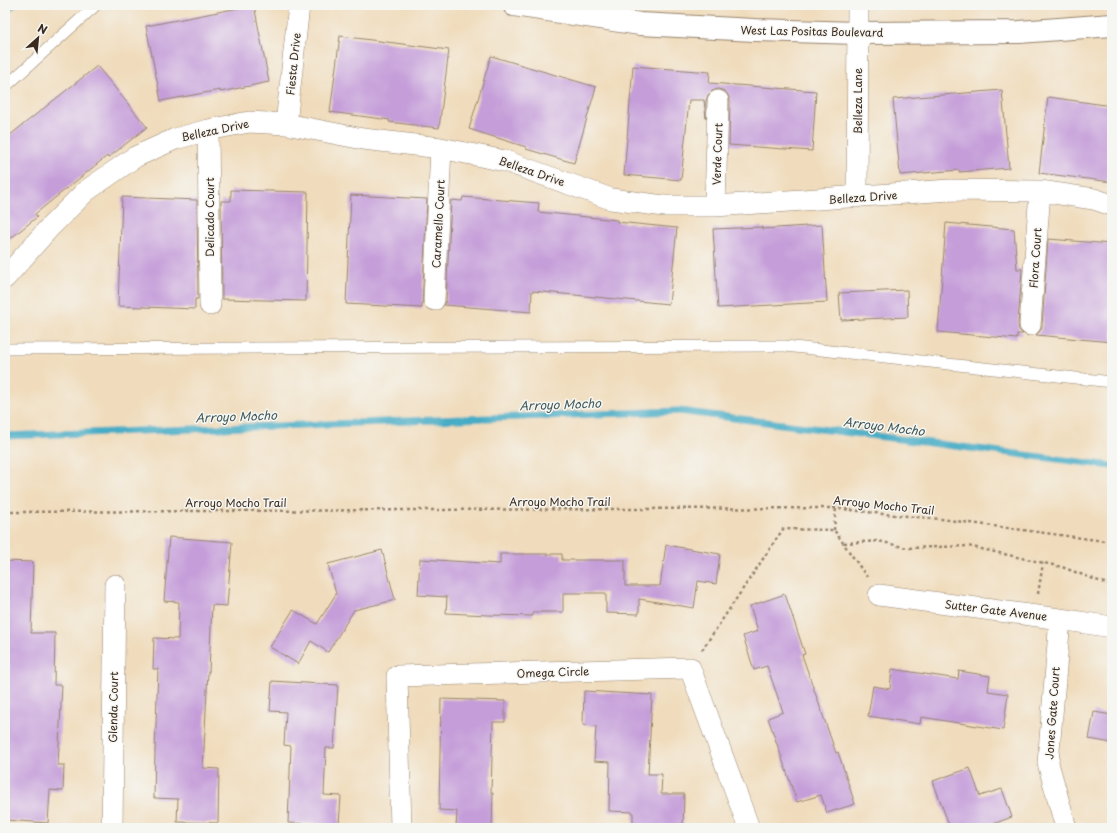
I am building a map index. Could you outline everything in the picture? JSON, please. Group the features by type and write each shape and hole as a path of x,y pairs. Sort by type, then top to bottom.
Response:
{"main road":[{"name":"West Las Positas Boulevard","path":"514,5 640,24 754,30 857,33 1019,32 1112,25"}],"street":[{"name":"Fiesta Drive","path":"286,124 299,5"},
{"name":"Belleza Lane","path":"857,197 858,5"},
{"name":"Verde Court","path":"715,206 718,101"},
{"name":"Belleza Drive","path":"5,278 49,228 86,191 135,157 175,139 208,130 249,122 286,124 363,139 441,148 504,160 611,199 664,206 715,206 950,190 1040,191 1094,199 1112,205"},
{"name":"Delicado Court","path":"208,130 210,305"},
{"name":"Caramello Court","path":"434,300 441,148"},
{"name":"Flora Court","path":"1030,325 1040,191"},
{"name":"Glenda Court","path":"112,828 115,585"},
{"name":"Sutter Gate Avenue","path":"879,595 1112,627"},
{"name":"Jones Gate Court","path":"1060,619 1048,763 1066,828"},
{"name":"Omega Circle","path":"401,828 397,676 690,668"},
{"path":"690,668 748,828"}],"lane":[{"path":"5,87 96,5"},
{"path":"5,349 785,346 1112,382"}],"path":[{"name":"Arroyo Mocho Trail","path":"5,512 836,508 949,520 1112,542"},
{"path":"836,508 834,530 879,595"},
{"path":"690,668 783,530 834,530"},
{"path":"843,543 879,541 907,548 968,546 1062,567 1112,586"},
{"path":"1036,616 1043,563"}],"building":[{"path":"254,5 269,82 220,92 220,90 161,101 146,26"},
{"path":"340,36 449,50 439,128 389,122 390,120 330,112"},
{"path":"491,56 596,87 574,163 526,149 526,147 469,129"},
{"path":"97,66 147,127 108,158 107,156 35,214 37,217 5,243 5,139"},
{"path":"633,66 710,72 709,83 816,91 812,151 729,145 730,101 725,91 718,89 712,91 708,95 706,101 706,118 704,100 689,100 681,180 624,175"},
{"path":"1002,90 1009,168 959,172 959,170 900,175 893,99"},
{"path":"1048,97 1112,106 1112,182 1039,173"},
{"path":"231,190 308,192 306,301 222,299 221,201 231,201"},
{"path":"351,195 427,199 422,308 346,304"},
{"path":"122,197 197,200 198,299 195,299 195,309 118,306"},
{"path":"463,197 539,203 538,212 677,228 669,304 532,291 531,312 444,305 446,301 451,200 462,201"},
{"path":"946,223 1014,229 1017,269 1022,269 1018,324 1019,330 1023,334 1017,334 1017,339 938,332"},
{"path":"822,225 827,302 718,308 713,229 762,227 762,229"},
{"path":"1048,239 1112,244 1112,342 1036,335 1042,326"},
{"path":"907,290 908,317 841,320 839,293"},
{"path":"169,537 232,542 227,606 212,605 203,768 219,769 218,823 177,822 178,799 154,798 158,669 153,669 154,638 178,639 179,602 164,601"},
{"path":"666,545 720,554 716,584 698,581 694,608 639,599 639,614 606,613 606,593 563,593 563,612 533,612 533,616 488,615 446,613 447,597 418,595 420,559 500,564 500,554 562,554 562,560 625,560 625,586 660,586"},
{"path":"382,550 395,600 354,610 328,652 311,641 298,664 270,647 293,610 317,624 336,594 328,564"},
{"path":"5,561 33,562 31,633 55,633 54,685 62,685 58,765 64,765 63,791 50,790 48,823 5,820 7,745 5,744 5,716 7,716 9,663 5,663"},
{"path":"785,594 805,654 802,655 836,753 838,752 855,804 827,813 821,795 797,802 768,718 783,712 767,666 754,670 743,636 758,631 750,606"},
{"path":"892,669 958,679 959,671 990,676 988,691 1008,694 1003,730 921,717 920,724 868,716 873,686 890,689"},
{"path":"272,681 338,685 334,748 326,748 324,795 341,796 339,825 288,823 291,746 284,745 286,712 270,711"},
{"path":"584,691 652,695 648,774 662,774 661,794 684,794 683,827 633,825 633,812 609,811 610,762 594,761 596,726 583,725"},
{"path":"441,699 505,701 505,722 493,722 491,793 493,793 492,828 456,828 457,811 439,810"},
{"path":"1094,712 1112,715 1112,743 1089,739"},
{"path":"970,768 980,796 1002,789 1012,817 982,828 950,828 933,781"}],"waterway":[{"path":"5,11 13,5"},
{"name":"Arroyo Mocho","path":"5,436 679,411 1112,466"}]}
